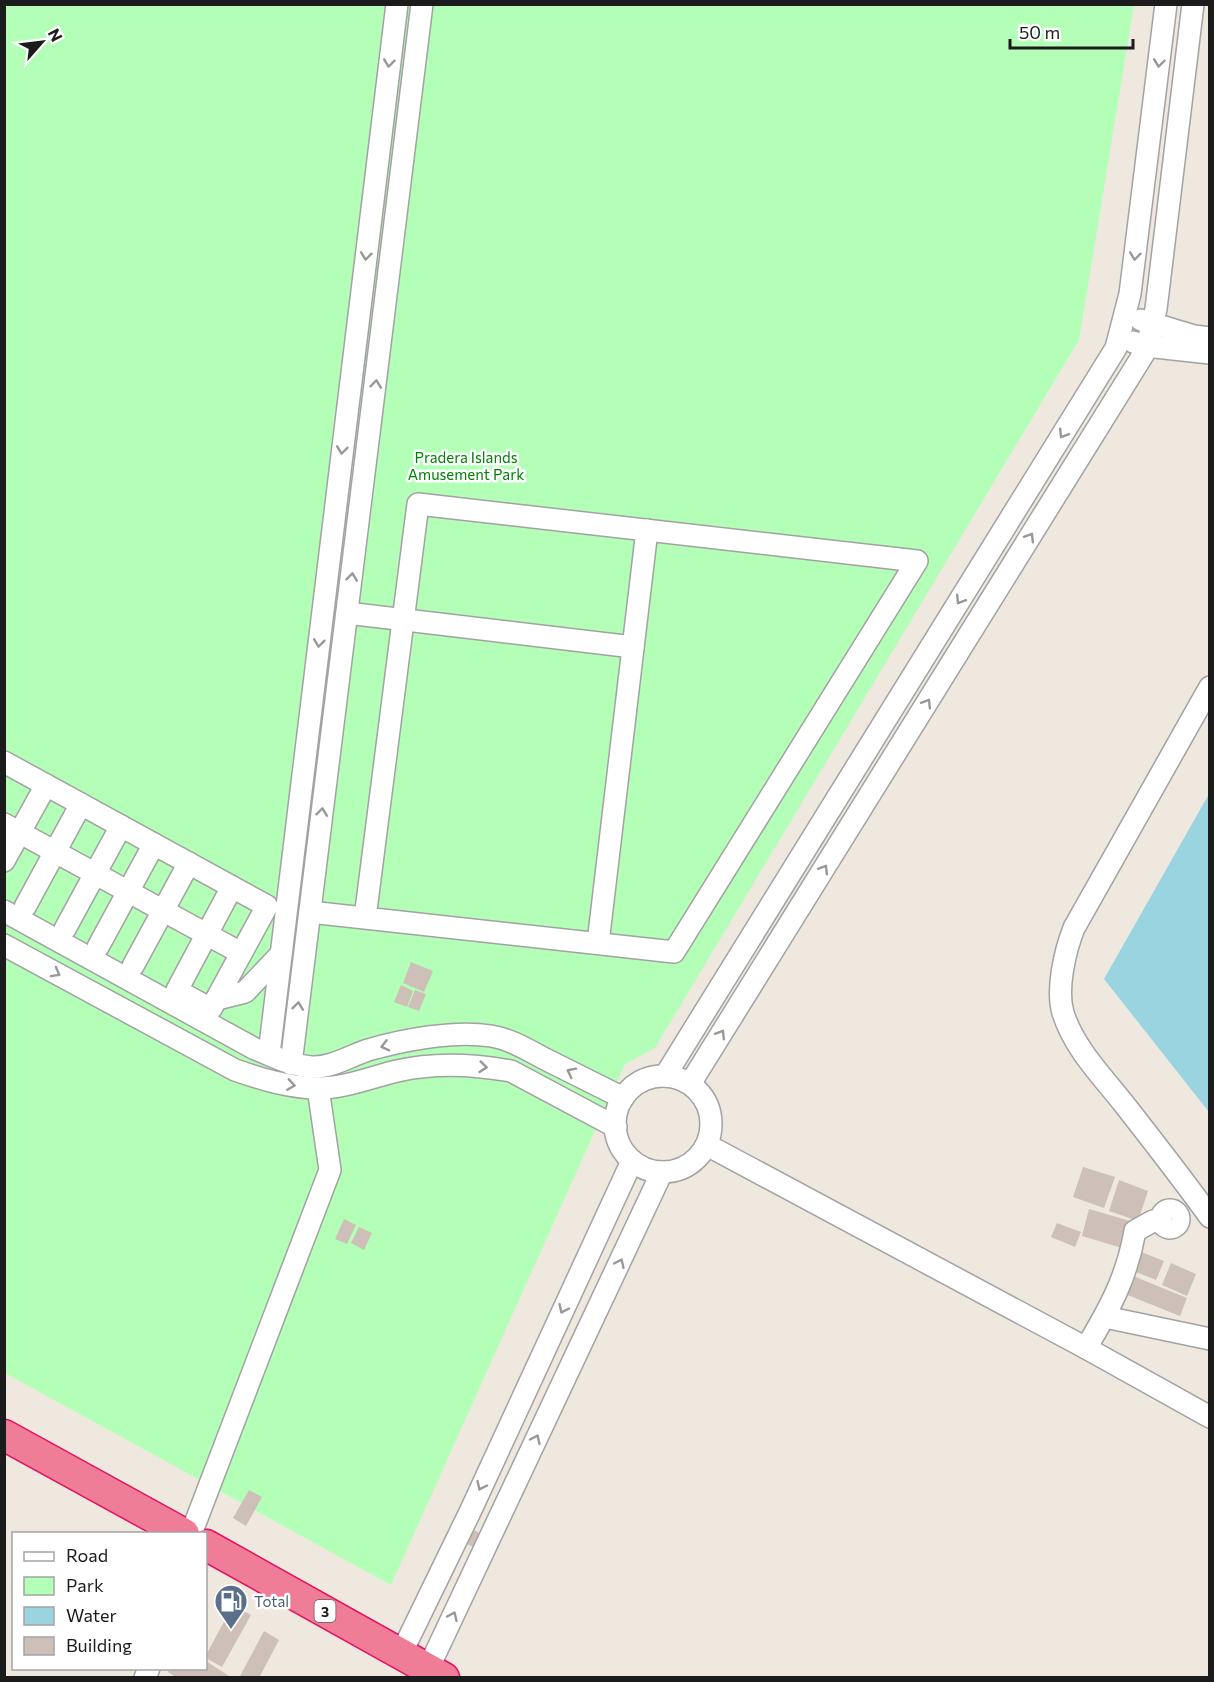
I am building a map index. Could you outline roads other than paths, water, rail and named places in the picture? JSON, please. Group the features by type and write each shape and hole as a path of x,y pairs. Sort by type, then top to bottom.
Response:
{"highway":[{"path":"4,1435 182,1532"},
{"name":"3","path":"207,1546 436,1673"}],"street":[{"path":"269,1054 397,4"},
{"path":"291,1064 422,4"},
{"path":"665,1076 1116,348 1130,294 1166,4"},
{"path":"690,1084 1146,350 1156,309 1193,4"},
{"path":"1125,316 1194,336 1209,338"},
{"path":"1118,337 1146,346 1209,353"},
{"path":"310,912 365,918 598,943 674,951 917,561 418,504 365,918"},
{"path":"598,943 647,530"},
{"path":"347,613 633,647"},
{"path":"1086,1348 1123,1281 1136,1231 1153,1221 1204,1209 1174,1167 1077,1044 1062,1012 1061,980 1065,950 1074,928 1209,687"},
{"path":"4,762 267,906 211,1009 65,929 15,909"},
{"path":"4,861 12,829 45,785"},
{"path":"15,909 55,852 81,804"},
{"path":"65,929 121,826"},
{"path":"12,829 242,953"},
{"path":"98,947 154,844"},
{"path":"132,966 189,863"},
{"path":"177,990 232,887"},
{"path":"4,896 15,909 255,1049 291,1064 314,1067 338,1062 392,1044 456,1035 491,1036 521,1047 623,1098"},
{"path":"4,945 235,1070 268,1081 318,1088 441,1064 493,1068 511,1071 616,1127"},
{"path":"217,999 245,992 281,954"},
{"path":"665,1076 678,1078 690,1084 708,1105 711,1118 711,1132 700,1156 689,1165 676,1171 662,1173 651,1171 632,1161 622,1150 617,1136 618,1107 623,1098 637,1084 650,1078 665,1076"},
{"path":"191,1532 330,1170 318,1088"},
{"path":"707,1145 1086,1348 1209,1417"},
{"path":"401,1654 470,1512 632,1161"},
{"path":"436,1673 496,1524 662,1173"},
{"path":"1105,1317 1209,1339"},
{"path":"470,1512 496,1524"}],"water":[{"path":"1209,794 1209,1112 1104,979"}],"place":[{"name":"Total","path":"231,1630"}],"park label":[{"name":"Pradera Islands Amusement Park","path":"466,466"}]}
